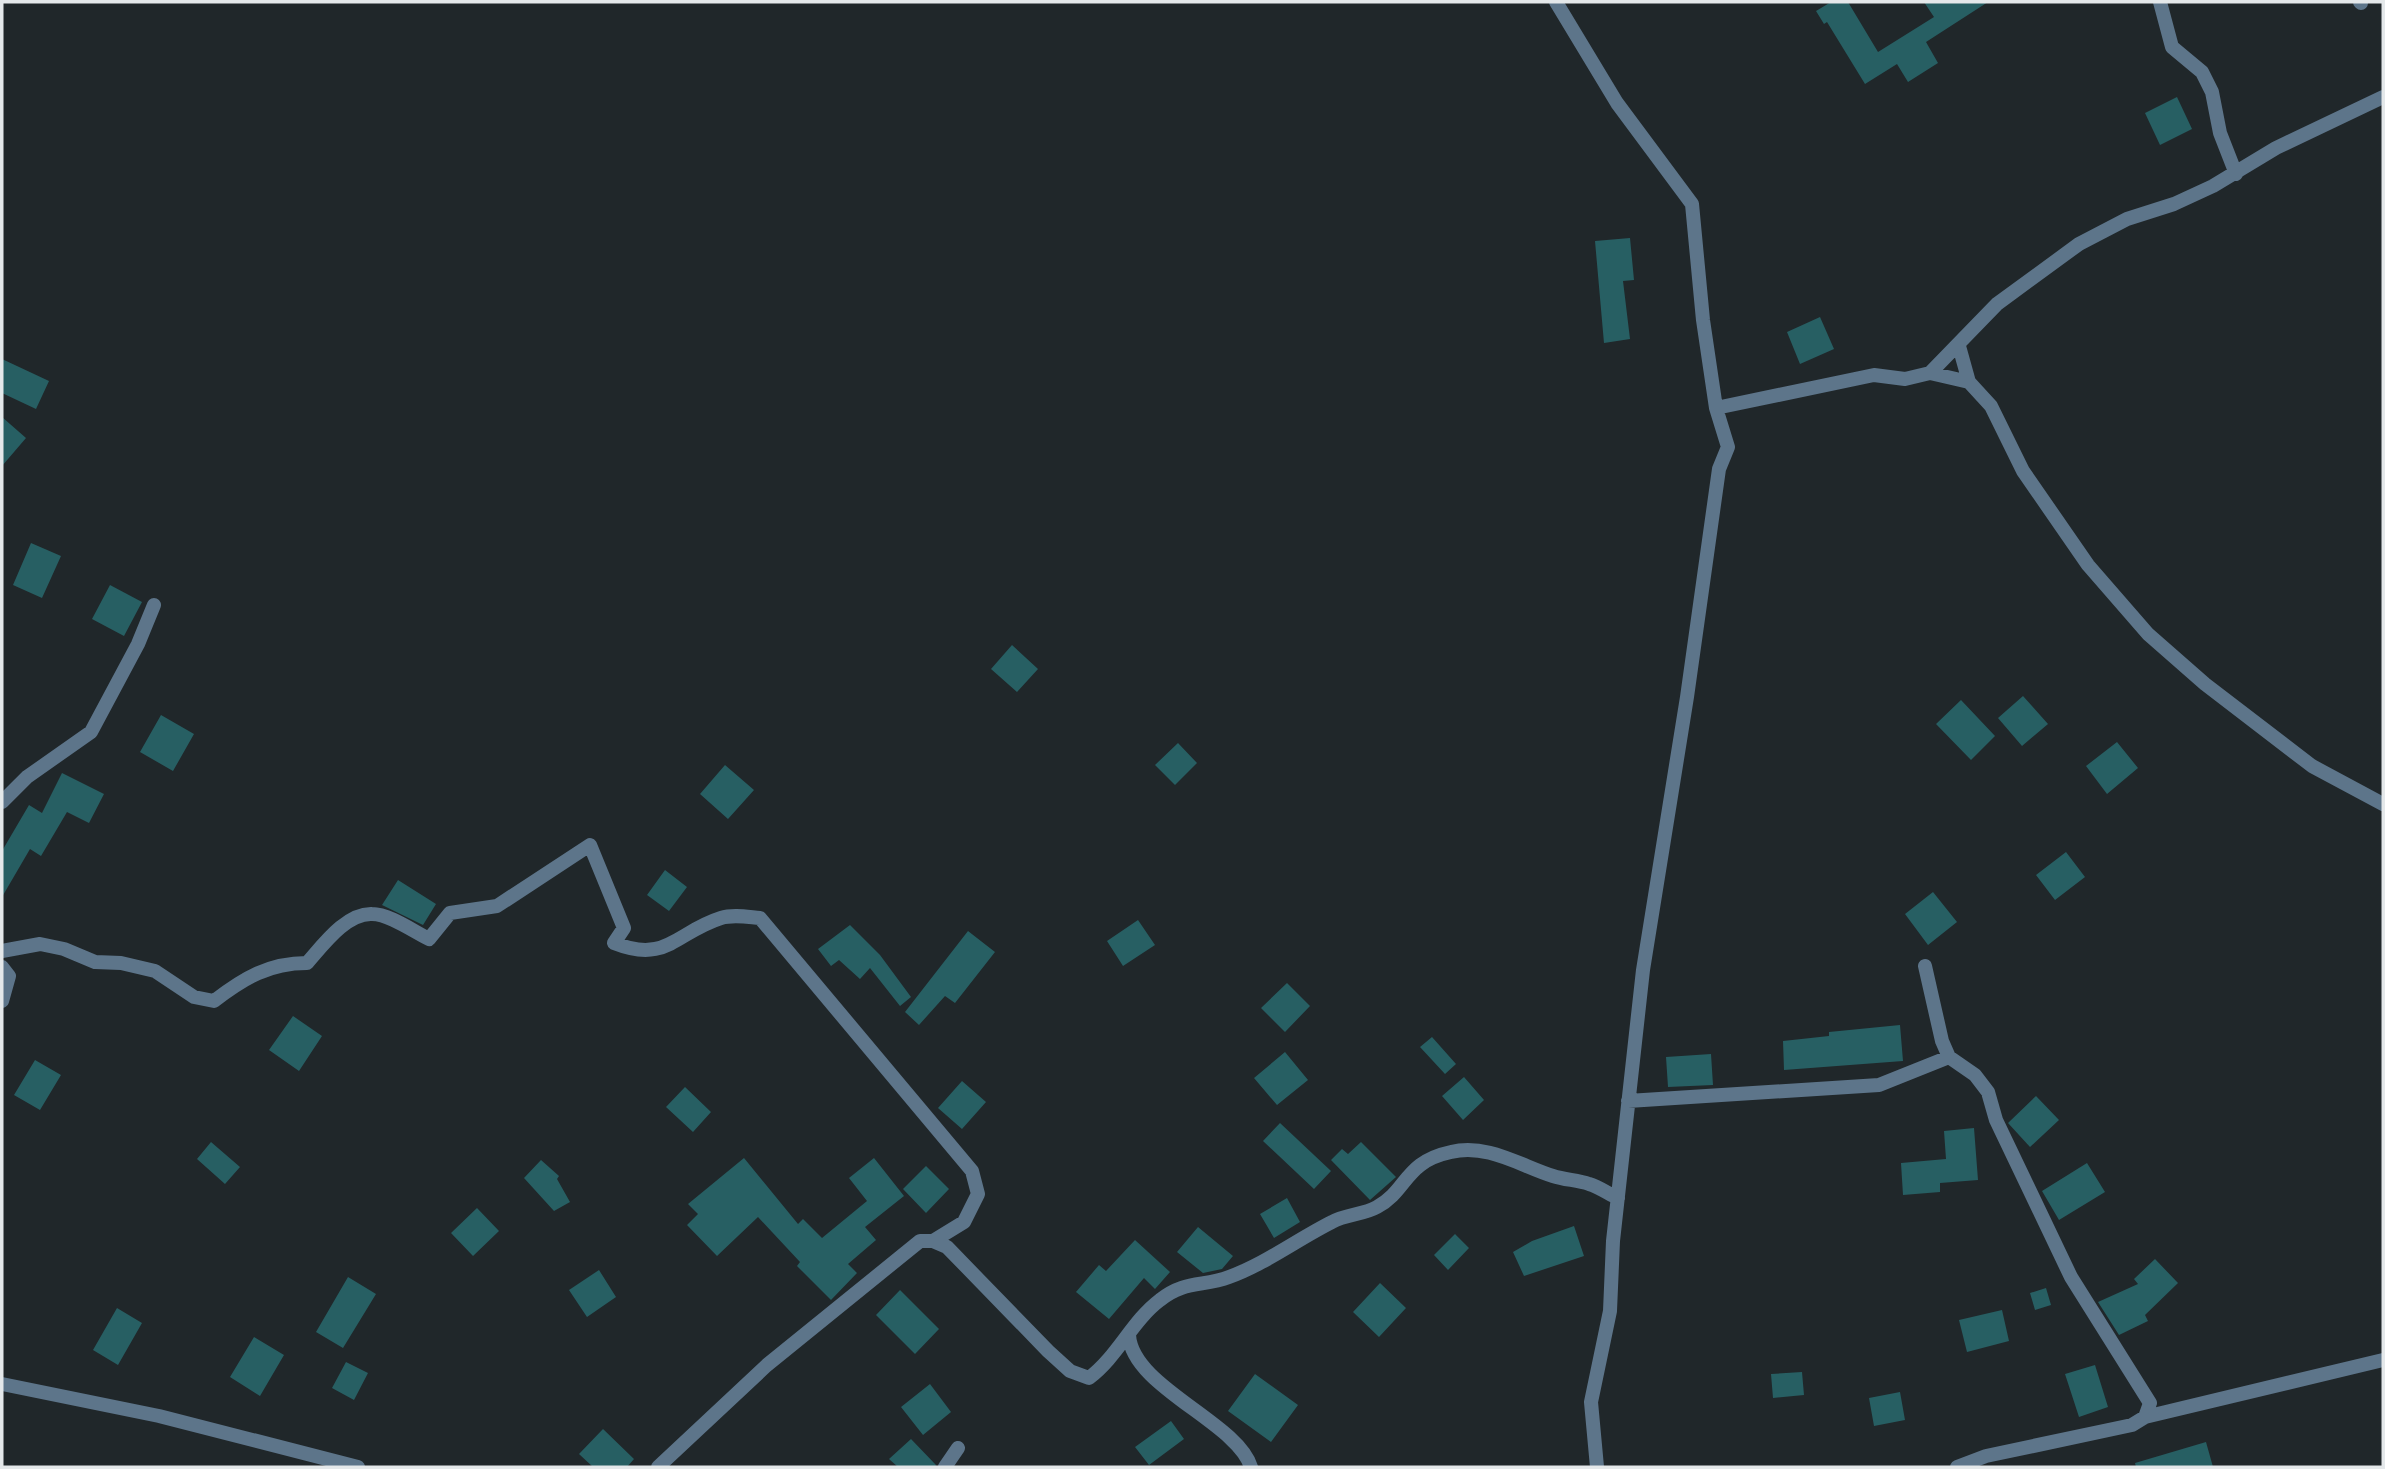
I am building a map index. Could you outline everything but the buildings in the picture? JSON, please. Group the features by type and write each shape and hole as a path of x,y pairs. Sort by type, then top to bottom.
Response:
{"street":[{"path":"1556,2 1617,103 1692,204 1703,320 1716,408 1728,447 1719,469 1687,697 1643,970 1618,1198 1610,1311 1591,1402 1597,1467"},
{"path":"2160,2 2172,47 2202,72 2212,92 2220,133 2236,174"},
{"path":"1930,373 1997,304 2079,244 2127,219 2174,204 2236,174 2276,148 2383,97"},
{"path":"1959,346 1969,382 1992,406 2022,471 2081,555 2148,634 2205,684 2312,766 2383,804"},
{"path":"1716,408 1797,393 1827,382 1874,375 1905,379 1930,373 1969,382"},
{"path":"2,802 27,777 92,732 138,644 154,605"},
{"path":"2,951 40,944 64,949 95,962 121,963 155,971 194,997 214,1001 244,978 282,963 307,963 329,938 357,916 375,913 429,939 450,913 497,906 590,845 624,928 614,943 645,952 664,947 722,917 760,918 972,1171 978,1194 964,1222 933,1241"},
{"path":"1925,966 1942,1041 1949,1057 1975,1075 1988,1092 1996,1120 2062,1253 2071,1277 2150,1403 2146,1417"},
{"path":"2,967 9,976 2,1001"},
{"path":"1629,1101 1878,1085 1949,1057"},
{"path":"658,1467 767,1365 905,1249 920,1241 933,1241 947,1247 1048,1351 1080,1377 1089,1378 1101,1369 1142,1315 1163,1297 1191,1283 1212,1282 1231,1277 1331,1222 1376,1208 1385,1202 1411,1170 1452,1151 1502,1156 1554,1177 1590,1184 1618,1198"},
{"path":"1129,1335 1130,1350 1155,1378 1240,1448 1251,1467"},
{"path":"1957,1467 1986,1456 2132,1425 2146,1417 2383,1360"},
{"path":"2,1384 159,1416 358,1467"},
{"path":"945,1467 958,1448"}]}
